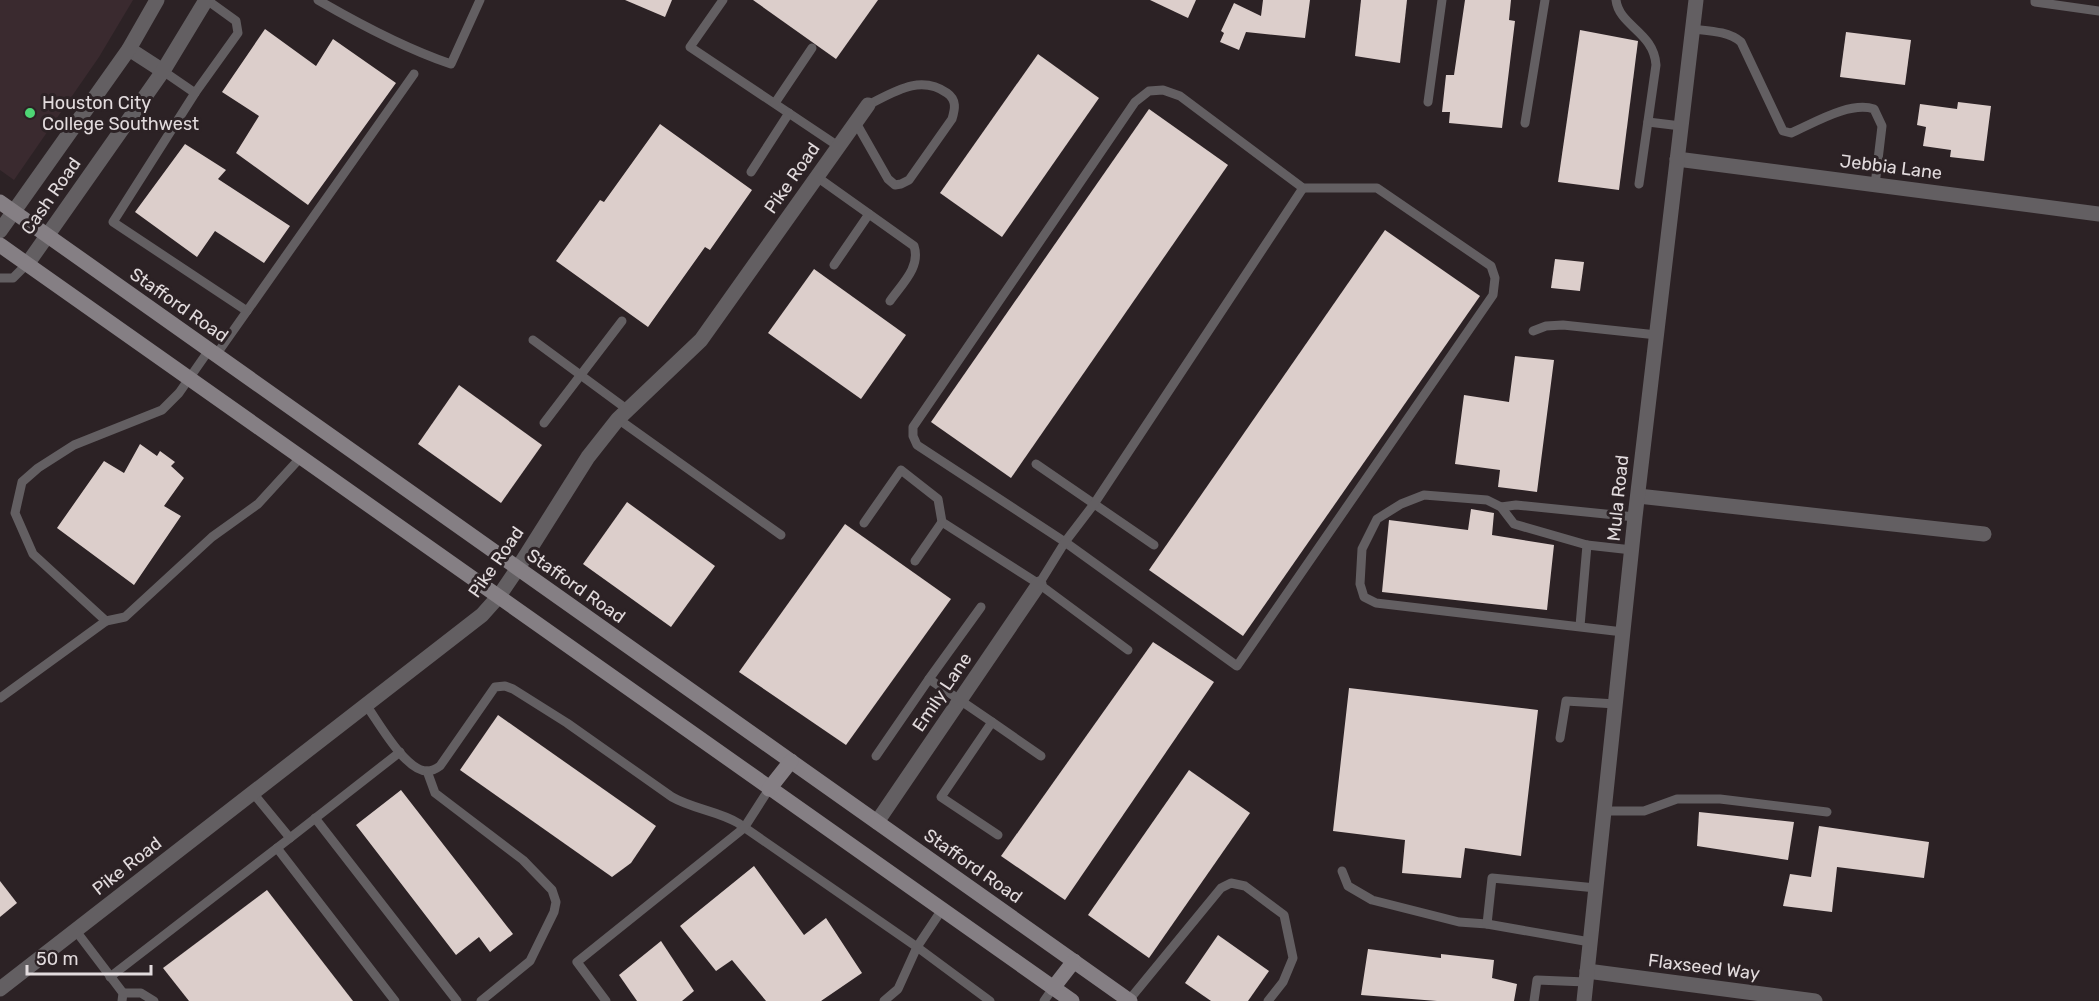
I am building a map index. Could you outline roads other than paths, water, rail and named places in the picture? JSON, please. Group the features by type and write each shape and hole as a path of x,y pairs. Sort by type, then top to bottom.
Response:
{"main road":[{"name":"Stafford Road","path":"0,202 1130,1000"},
{"path":"0,244 1072,1001"},
{"path":"769,789 791,761"},
{"path":"1053,988 1074,962"}],"street":[{"name":"Cash Road","path":"0,231 129,49 157,0"},
{"name":"Cash Road","path":"28,263 163,71 207,0"},
{"name":"Mula Road","path":"1584,1001 1635,517 1696,0"},
{"path":"129,49 163,71"},
{"name":"Pike Road","path":"0,989 482,615 518,568 588,457 623,415 701,340 868,105"},
{"name":"Jebbia Lane","path":"1677,159 2099,214"},
{"path":"1638,496 1984,534"},
{"name":"Emily Lane","path":"877,822 1039,584"},
{"name":"Flaxseed Way","path":"1587,976 1815,1001"}],"lane":[{"path":"207,0 236,21 238,33 195,93 113,222 247,311"},
{"path":"318,0 370,30 420,53 451,64 480,0"},
{"path":"723,0 690,47 838,146"},
{"path":"1428,102 1442,0"},
{"path":"1525,123 1545,0"},
{"path":"1616,0 1621,14 1642,35 1655,53 1656,65 1639,184"},
{"path":"2035,0 2035,2 2099,12"},
{"path":"1692,29 1726,34 1741,42 1783,131 1791,133 1850,108 1867,106 1874,109 1882,126 1875,185"},
{"path":"775,103 812,48"},
{"path":"163,71 195,93"},
{"path":"106,621 33,554 15,513 22,482 38,468 74,445 162,410 179,393 247,311 414,74"},
{"path":"855,121 888,179 895,185 909,180 952,118 956,108 952,97 928,84 905,87 868,105"},
{"path":"1163,90 1180,96 1304,188 1377,188 1491,266 1495,278 1493,295 1237,666 1065,543 917,445 913,436 913,427 1135,102 1149,91 1163,90"},
{"path":"751,172 789,113"},
{"path":"1648,122 1681,126"},
{"path":"817,177 914,246 917,257 914,267 890,301"},
{"path":"1039,584 1304,188"},
{"path":"834,266 869,214"},
{"path":"0,278 13,278 28,263"},
{"path":"544,423 622,321"},
{"path":"1533,331 1546,326 1563,325 1657,335"},
{"path":"532,340 582,376 623,415 782,535"},
{"path":"0,698 106,621 125,617 212,537 258,504 302,457"},
{"path":"1036,464 1154,545"},
{"path":"864,523 901,470 938,499 942,522 915,561"},
{"path":"1623,632 1376,603 1364,597 1360,584 1362,549 1377,519 1401,504 1424,495 1487,500 1501,507 1514,524 1587,545 1632,550"},
{"path":"1501,507 1516,505 1635,517"},
{"path":"942,522 1039,584 1128,650"},
{"path":"1580,626 1587,545"},
{"path":"876,756 981,607"},
{"path":"929,679 1041,756"},
{"path":"366,705 400,752 413,766 427,771 440,766 495,687 505,686 567,723 672,797 689,806 730,818 917,947 990,1001"},
{"path":"1560,738 1566,701 1616,704"},
{"path":"992,722 941,797 998,835"},
{"path":"110,977 400,752"},
{"path":"427,771 435,793 523,860 552,890 556,902 554,912 530,961 481,1001"},
{"path":"606,1001 577,962 744,828 769,789"},
{"path":"253,793 290,838"},
{"path":"1604,811 1644,811 1677,799 1720,800 1827,812"},
{"path":"315,818 457,1001"},
{"path":"277,848 395,1001"},
{"path":"1342,871 1348,886 1372,900 1459,922 1487,924 1590,942"},
{"path":"1487,924 1492,878 1596,888"},
{"path":"1130,1000 1221,888 1231,883 1245,886 1284,915 1293,958 1282,982 1268,1001"},
{"path":"884,1001 898,989 917,947 943,908"},
{"path":"76,931 122,997 141,993 154,1001"},
{"path":"1534,1001 1538,980 1587,976"},
{"path":"1044,1001 1053,988"}],"place":[{"name":"Houston City College Southwest","path":"30,113"}]}
